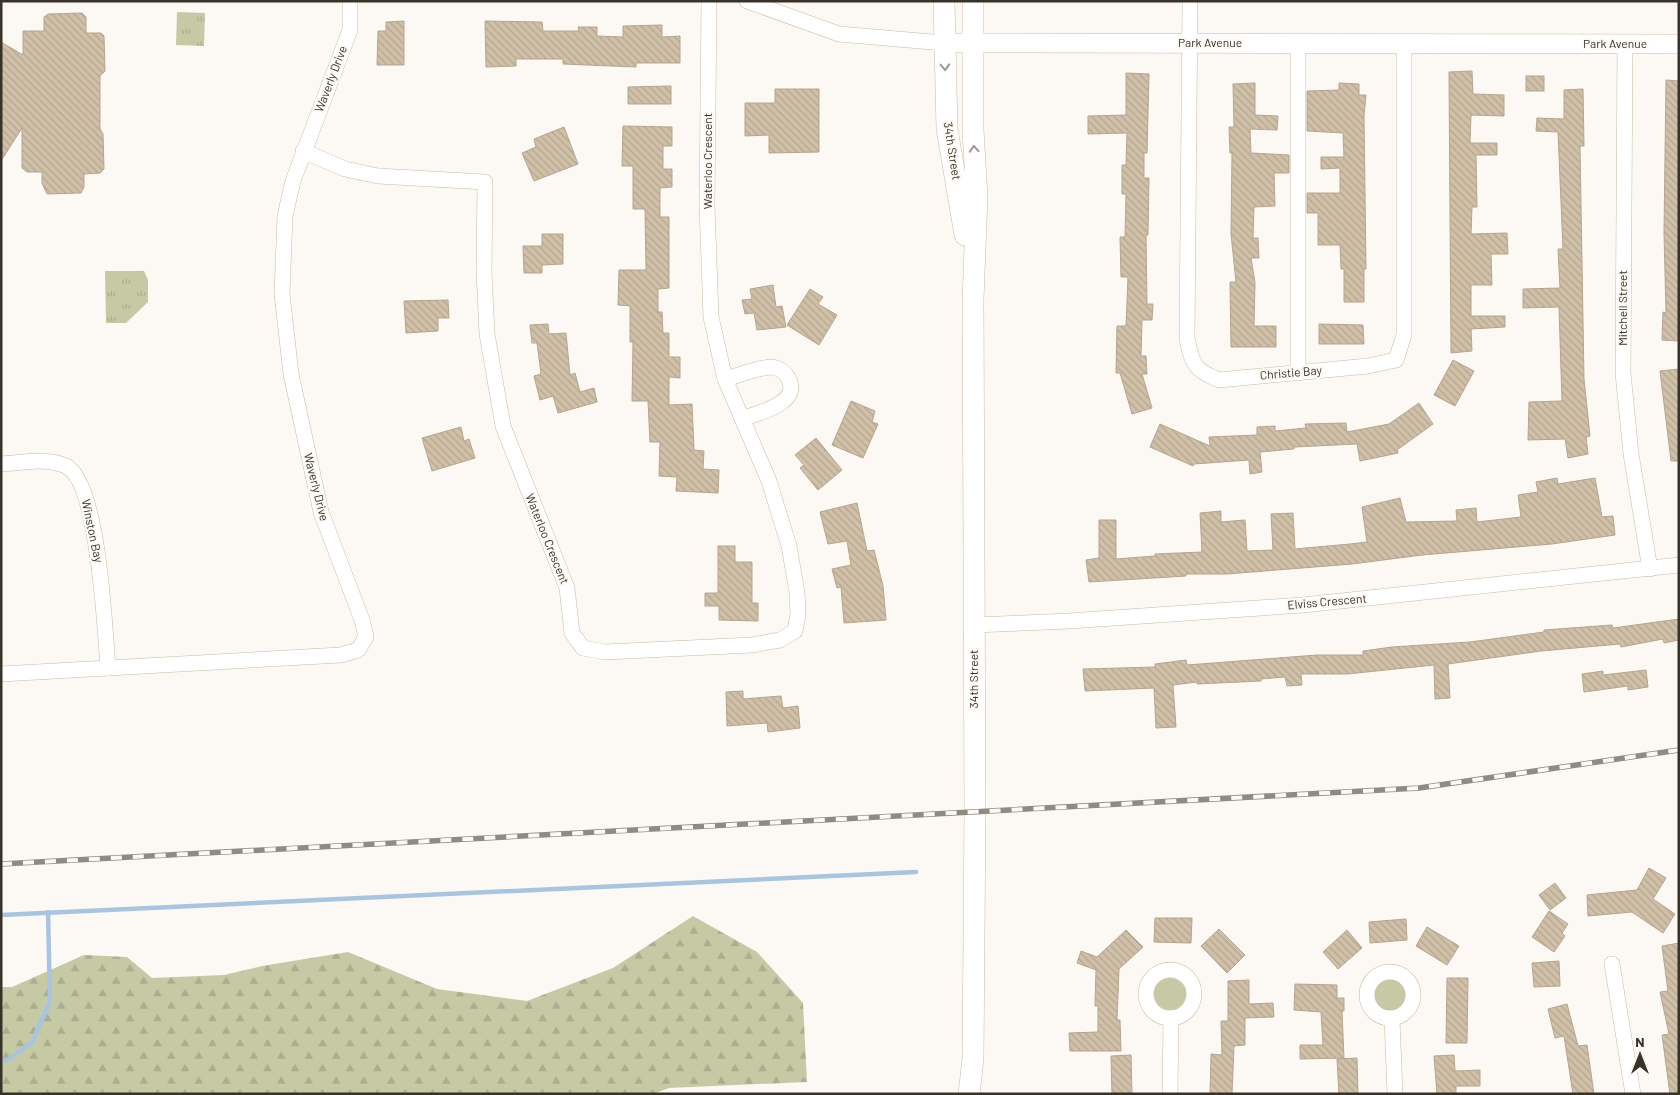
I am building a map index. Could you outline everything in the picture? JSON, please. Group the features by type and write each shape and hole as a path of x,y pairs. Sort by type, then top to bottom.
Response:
{"main road":[{"name":"34th Street","path":"944,1 947,129 960,199 973,300"},
{"name":"34th Street","path":"972,1 973,130 977,198 973,300 973,1059 976,1094"},
{"name":"34th Street","path":"969,1094 973,1059"}],"street":[{"name":"Waverly Drive","path":"1,674 341,655 358,650 366,637 362,620 321,512 291,374 282,294 285,216 293,182 303,152 350,30 350,1"},
{"name":"Waterloo Crescent","path":"303,152 345,168 378,176 485,182 484,272 487,334 504,426 567,588 572,633 583,648 605,652 752,645 780,640 795,631 798,614 797,592 789,546 769,481 725,379 711,317 708,271 709,1"},
{"name":"Park Avenue","path":"747,1 839,34 944,43 1679,44"},
{"name":"Christie Bay","path":"1190,1 1188,43 1187,338 1191,361 1202,373 1219,380 1368,366 1396,360 1404,335 1404,44"},
{"path":"1298,44 1298,373"},
{"name":"Mitchell Street","path":"1624,44 1623,373 1631,454 1650,569"},
{"path":"725,379 772,367 783,371 789,379 792,390 789,397 777,405 742,419"},
{"name":"Winston Bay","path":"1,464 53,462 68,467 80,480 100,569 108,668"},
{"name":"Elviss Crescent","path":"974,625 1069,621 1303,605 1679,565"},
{"path":"1612,964 1633,1094"},
{"path":"1170,1094 1171,1018"},
{"path":"1392,1019 1395,1094"}],"green space":[{"path":"177,12 205,13 204,46 176,45"},
{"path":"105,271 144,271 148,280 148,302 126,323 106,323"},
{"path":"693,916 757,952 803,1003 807,1082 669,1088 653,1094 1,1094 1,987 12,987 84,955 127,957 152,978 224,975 262,966 348,952 437,989 527,1001 613,968"},
{"path":"1170,978 1176,979 1181,983 1185,988 1185,1000 1181,1005 1176,1009 1170,1010 1164,1009 1159,1005 1155,1000 1154,994 1155,988 1159,983 1164,979"},
{"path":"1390,979 1396,980 1401,984 1405,989 1405,1001 1401,1006 1396,1010 1390,1011 1384,1010 1379,1006 1375,1001 1374,995 1375,989 1379,984 1384,980"}],"building":[{"path":"82,13 86,17 86,33 101,33 104,36 105,71 100,76 100,129 103,134 104,169 100,173 84,174 84,187 81,193 47,194 42,183 42,172 27,172 22,168 22,128 1,161 1,42 23,55 23,31 44,31 44,17 48,14"},
{"path":"404,21 404,65 377,65 378,31 386,31 386,22"},
{"path":"485,21 542,22 543,31 579,31 578,27 597,27 597,36 623,37 623,26 662,25 662,37 680,36 680,63 636,63 636,67 563,64 563,59 516,59 516,66 486,67"},
{"path":"1472,71 1473,94 1504,95 1504,116 1471,115 1470,143 1497,143 1497,155 1476,155 1477,207 1472,207 1471,234 1507,233 1508,254 1491,254 1492,285 1471,285 1471,316 1505,316 1505,327 1471,329 1472,351 1451,353 1449,72"},
{"path":"1126,73 1149,74 1147,153 1144,153 1144,178 1149,178 1148,235 1146,235 1147,304 1153,304 1152,320 1142,320 1141,356 1146,356 1147,374 1142,374 1152,408 1132,414 1120,373 1116,373 1117,326 1126,326 1128,277 1121,277 1120,237 1125,237 1126,194 1122,194 1122,165 1126,165 1127,133 1088,134 1088,116 1126,115"},
{"path":"1526,76 1544,76 1544,91 1526,91"},
{"path":"1666,80 1679,81 1679,341 1662,340 1663,312 1666,313 1664,233"},
{"path":"1255,83 1255,115 1278,116 1277,130 1250,129 1251,153 1289,155 1289,173 1274,173 1275,206 1254,207 1253,238 1258,238 1259,258 1251,258 1255,283 1254,326 1276,326 1276,347 1231,347 1230,282 1236,282 1231,234 1232,153 1230,153 1229,127 1234,127 1233,84"},
{"path":"1339,83 1359,84 1359,95 1366,95 1364,116 1366,269 1364,269 1364,302 1344,302 1344,269 1341,269 1340,245 1318,245 1318,213 1307,213 1307,193 1340,193 1340,168 1321,169 1321,157 1344,157 1343,133 1307,131 1307,91 1339,90"},
{"path":"671,86 671,104 628,104 628,87"},
{"path":"775,89 819,89 819,152 769,153 769,135 745,136 745,103 775,103"},
{"path":"1583,89 1584,146 1580,146 1584,379 1590,436 1586,437 1588,454 1568,458 1565,439 1528,440 1529,402 1562,401 1559,307 1523,308 1523,289 1560,288 1558,249 1563,249 1558,132 1536,131 1537,118 1564,119 1564,90"},
{"path":"623,126 672,127 672,146 663,146 663,169 672,169 672,187 660,188 660,217 669,217 669,288 658,289 658,312 662,312 663,333 669,333 669,357 680,357 680,378 669,377 669,405 692,404 694,450 704,451 703,469 719,470 718,493 676,491 677,477 659,476 660,442 650,442 648,401 632,401 633,342 630,342 630,306 618,305 619,270 646,270 645,209 633,209 633,166 622,166"},
{"path":"564,127 578,164 534,181 522,153 536,147 534,139"},
{"path":"542,234 563,234 563,264 542,265 542,273 524,273 523,246 542,246"},
{"path":"773,285 776,307 782,306 786,327 757,330 754,313 745,314 742,300 752,299 750,289"},
{"path":"810,289 823,297 818,304 837,315 819,345 787,325"},
{"path":"448,300 449,318 438,318 438,331 406,333 404,301"},
{"path":"548,324 549,334 566,333 570,375 575,373 580,392 594,388 597,402 558,413 553,396 540,400 534,376 541,374 537,343 532,343 530,325"},
{"path":"1319,324 1363,325 1364,344 1319,344"},
{"path":"1453,360 1474,371 1455,406 1434,395"},
{"path":"1679,369 1679,461 1671,461 1660,371"},
{"path":"851,401 875,411 872,422 878,424 863,458 832,445"},
{"path":"1419,403 1433,424 1397,450 1398,453 1360,461 1357,444 1294,447 1294,449 1260,452 1262,472 1250,474 1249,460 1194,464 1193,466 1150,447 1160,424 1210,446 1209,437 1257,435 1257,427 1275,426 1275,431 1306,428 1305,424 1346,423 1347,432 1389,424"},
{"path":"461,427 464,441 469,439 475,458 432,471 422,438"},
{"path":"816,438 842,470 818,490 800,468 804,465 795,455"},
{"path":"1557,478 1558,484 1595,478 1602,517 1613,516 1615,535 1552,544 1422,555 1352,564 1089,582 1086,560 1099,558 1099,520 1116,520 1116,559 1155,556 1155,554 1202,552 1200,513 1221,511 1221,522 1245,520 1247,551 1273,550 1271,514 1293,513 1295,549 1350,544 1367,542 1362,507 1400,498 1406,522 1457,521 1456,510 1476,508 1477,522 1521,517 1518,495 1538,492 1536,482"},
{"path":"857,503 867,551 874,550 883,586 886,620 844,623 841,587 837,588 832,569 851,565 847,541 828,544 820,512"},
{"path":"718,546 735,546 735,562 752,562 752,603 758,603 758,621 719,620 719,606 705,606 705,593 718,593"},
{"path":"1679,619 1679,640 1664,643 1663,639 1621,647 1620,644 1541,651 1448,664 1450,698 1435,699 1434,665 1347,674 1301,674 1302,685 1287,686 1285,677 1261,679 1261,681 1197,684 1197,682 1173,685 1176,727 1156,728 1154,688 1085,691 1083,669 1155,667 1155,664 1186,660 1187,665 1317,655 1363,655 1363,651 1392,647 1470,642 1544,632 1544,630 1612,625 1613,628"},
{"path":"1646,670 1648,687 1628,690 1628,686 1584,692 1582,674 1603,671 1603,675"},
{"path":"743,691 743,699 781,696 783,708 798,706 800,728 768,732 767,723 727,726 726,692"},
{"path":"1649,868 1666,878 1653,899 1675,914 1663,933 1632,912 1588,916 1587,895 1637,890"},
{"path":"1555,883 1566,898 1550,910 1539,895"},
{"path":"1549,911 1568,924 1562,933 1565,936 1554,952 1532,937"},
{"path":"1155,918 1192,918 1191,943 1154,942"},
{"path":"1406,919 1407,940 1370,943 1369,922"},
{"path":"1427,927 1459,946 1447,965 1416,946"},
{"path":"1219,929 1245,955 1227,973 1201,946"},
{"path":"1126,930 1143,947 1119,969 1117,1020 1120,1020 1121,1051 1070,1051 1069,1033 1098,1032 1098,1006 1095,1006 1096,970 1077,963 1081,951 1097,957"},
{"path":"1347,930 1362,948 1338,969 1323,952"},
{"path":"1679,943 1679,1094 1670,1094 1662,1035 1669,1034 1660,992 1668,991 1662,946"},
{"path":"1559,961 1560,986 1534,987 1532,963"},
{"path":"1447,978 1468,978 1467,1043 1446,1043"},
{"path":"1249,980 1249,1004 1273,1003 1274,1017 1245,1018 1245,1045 1234,1046 1232,1094 1210,1094 1211,1054 1222,1055 1221,1021 1228,1021 1228,981"},
{"path":"1295,984 1337,985 1337,998 1344,998 1344,1011 1342,1011 1344,1058 1300,1059 1300,1045 1323,1045 1321,1012 1294,1010"},
{"path":"1567,1004 1578,1046 1587,1045 1594,1094 1573,1094 1564,1036 1555,1038 1548,1009"},
{"path":"1131,1055 1132,1094 1112,1094 1111,1056"},
{"path":"1454,1055 1455,1071 1480,1070 1480,1086 1456,1086 1456,1094 1437,1094 1434,1056"},
{"path":"1357,1058 1358,1094 1339,1094 1337,1059"}],"waterway":[{"path":"1,915 916,872"},
{"path":"1,1060 8,1060 32,1042 50,1001 48,912"}],"railway":[{"path":"1,864 1419,788 1679,750"}]}
